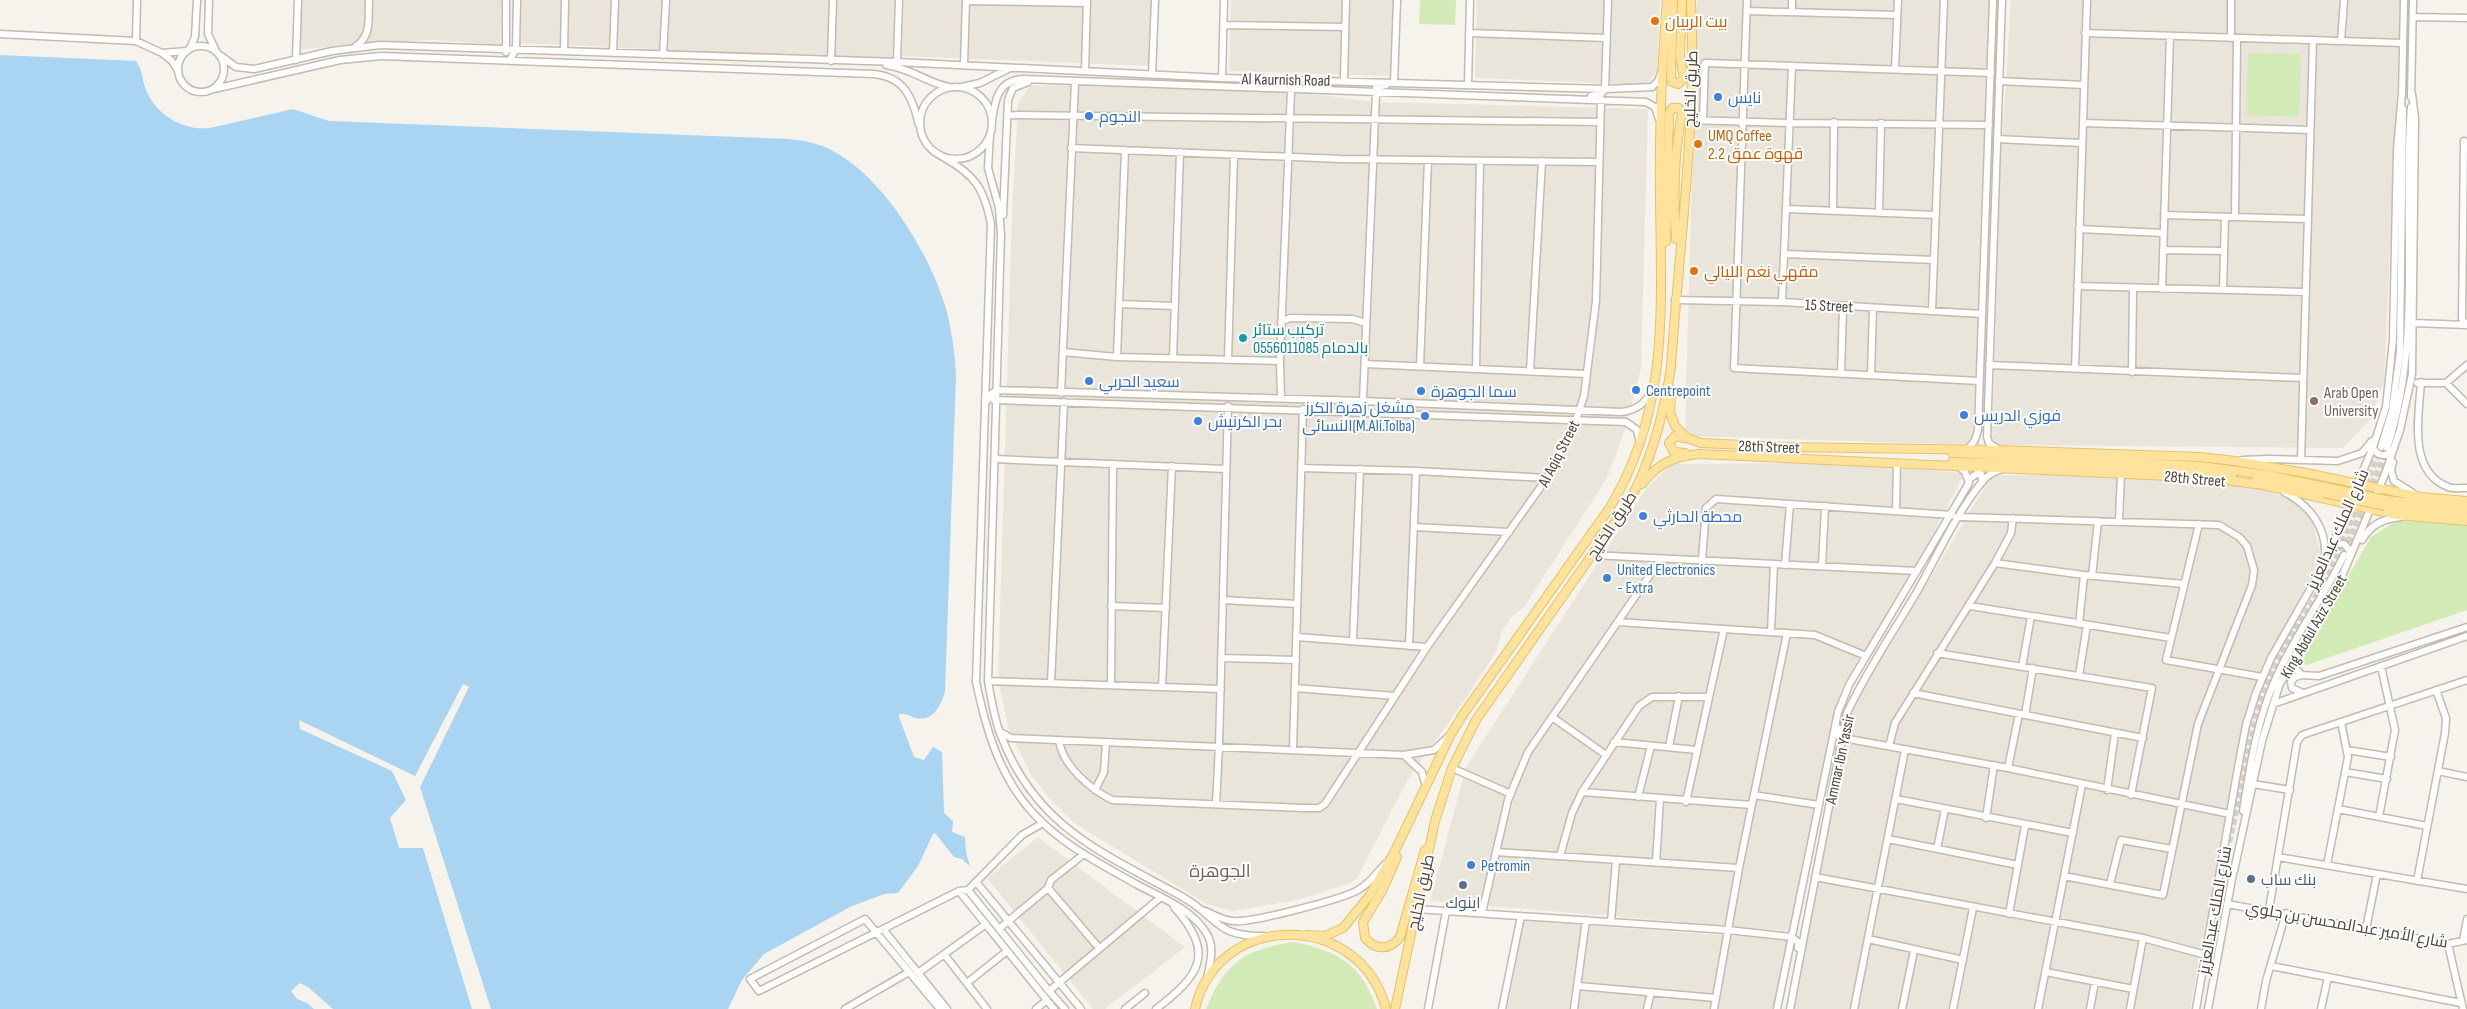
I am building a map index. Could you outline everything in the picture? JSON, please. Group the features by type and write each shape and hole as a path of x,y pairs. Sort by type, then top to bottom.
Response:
{"main road":[{"name":"طريق الخليج","path":"1306,935 1330,934 1348,923 1370,895 1394,853 1450,736 1609,509 1627,478 1640,445 1656,383 1661,290 1661,130 1667,0"},
{"path":"1673,0 1671,77 1672,82 1678,84 1684,78 1680,56 1682,0"},
{"name":"طريق الخليج","path":"1395,1009 1435,821 1452,768 1476,720 1629,502 1649,460 1663,410 1671,367 1689,120 1691,0"},
{"path":"1661,290 1666,251 1670,112 1675,107 1679,108 1682,113 1677,140 1674,216 1678,264"},
{"path":"1671,367 1672,419 1678,431 1687,438"},
{"path":"1687,438 1672,438 1670,447 1674,452 1698,454"},
{"name":"28th Street","path":"1687,438 1701,442 1764,446 1968,449 2235,461 2421,497 2467,501"},
{"name":"28th Street","path":"1929,449 1966,455 2200,466 2268,475 2385,503 2467,516"},
{"name":"28th Street","path":"1629,502 1649,475 1662,464 1674,458 1698,454 2211,478 2281,490 2371,510 2407,516 2467,521"},
{"name":"28th Street","path":"1920,464 1966,461 2180,470 2325,490"},
{"name":"28th Street","path":"2385,503 2467,510"},
{"path":"1410,820 1390,876 1363,922 1365,938 1377,948 1388,947 1400,937 1418,870 1435,821"},
{"path":"1195,1007 1206,982 1223,961 1245,945 1270,936 1283,934 1306,935 1332,943 1355,958 1373,979 1386,1009"}],"street":[{"path":"136,41 137,0"},
{"path":"197,0 195,37 178,64 178,72 180,80 192,91 200,93 340,60 366,57 510,60 879,74 895,80 908,92 914,103 919,126 926,145 966,171 976,181 988,212 991,236 976,682 988,736 1011,785 1043,823 1061,840 1168,901 1194,919 1207,934 1211,950 1206,982"},
{"path":"209,0 208,34 225,70 220,84 214,89"},
{"path":"296,60 298,0"},
{"path":"369,0 368,32 372,40 380,45"},
{"path":"506,0 505,49 510,60"},
{"path":"510,60 516,49 517,0"},
{"path":"564,51 565,0"},
{"path":"613,52 615,0"},
{"path":"663,54 666,0"},
{"path":"831,61 833,0"},
{"path":"897,62 899,0"},
{"path":"1152,75 1155,0"},
{"path":"1222,78 1224,0"},
{"path":"1344,80 1346,0"},
{"path":"1394,83 1397,0"},
{"path":"1468,85 1470,0"},
{"path":"1567,98 1601,94 1605,89 1608,0"},
{"path":"1747,0 1745,121 1734,368 1979,381"},
{"path":"1792,0 1792,12"},
{"path":"1896,69 1898,0"},
{"path":"1932,311 1944,0"},
{"path":"1968,449 1977,435 1993,0"},
{"path":"1999,450 1988,443 1987,437 2002,0"},
{"path":"2075,370 2087,0"},
{"path":"2231,0 2234,38 2236,128 2235,217"},
{"path":"2341,41 2344,0"},
{"name":"شارع الملك عبدالعزيز","path":"2404,0 2400,352 2392,411 2384,448 2398,412 2406,352 2413,0"},
{"path":"964,65 966,1 1087,2 1086,72"},
{"path":"1747,11 1897,15"},
{"path":"2413,16 2467,18"},
{"path":"1224,25 1346,27"},
{"path":"353,47 362,42 368,32"},
{"path":"1469,33 1606,38"},
{"path":"2085,33 2403,43"},
{"path":"0,34 136,41 172,61 178,72"},
{"path":"2162,289 2170,36"},
{"path":"2301,460 2313,40"},
{"path":"162,54 202,46 218,53 231,64 248,69 353,47 380,45 831,61 865,63 907,69 933,83 950,87 980,82 1000,72 1014,68"},
{"name":"Al Kaurnish Road","path":"865,63 897,62 1222,78 1344,80 1605,89 1652,87 1658,81 1664,67"},
{"path":"1703,120 1705,64 1991,73"},
{"path":"1782,302 1788,209 1792,66"},
{"name":"Al Kaurnish Road","path":"992,121 995,100 1002,87 1014,80 1034,80 1649,102 1656,110 1661,130"},
{"path":"1034,80 1012,88 1008,100 1007,115 988,681 999,732 1021,778 1041,805 1068,831 1199,908 1223,919 1239,922 1332,901 1349,895 1364,886 1394,853"},
{"path":"1999,81 2084,85"},
{"path":"1061,393 1075,82"},
{"path":"1363,401 1376,93 1379,85 1410,86 1420,83"},
{"path":"919,126 924,105 940,90 950,87"},
{"path":"959,87 977,94 984,101 992,121 988,168 999,208 1002,234"},
{"path":"1281,398 1281,322 1291,90"},
{"name":"شارع الملك عبدالعزيز","path":"2196,1009 2246,726 2262,677 2324,565 2380,430 2390,383 2393,340 2397,142 2402,93"},
{"name":"شارع الملك عبدالعزيز","path":"2410,386 2413,323 2415,118 2412,94"},
{"name":"Al Aqiq Street","path":"1095,790 1112,800 1319,808 1325,804 1339,786 1358,752 1427,648 1547,478 1576,420 1584,396 1596,301 1601,99"},
{"path":"1007,115 1290,120 1600,122"},
{"path":"1689,120 1989,125"},
{"path":"1833,211 1834,122"},
{"path":"1879,213 1881,123"},
{"path":"2082,123 2310,130"},
{"path":"942,157 954,160 966,158 977,153 985,144 990,134"},
{"path":"1997,139 2082,143"},
{"path":"2413,323 2467,325 2462,319 2464,141"},
{"path":"1071,148 1289,157 1599,162"},
{"path":"1117,357 1124,150"},
{"path":"1173,358 1180,152"},
{"path":"1228,360 1234,154"},
{"path":"1420,366 1428,160"},
{"path":"1476,369 1480,160"},
{"path":"1530,371 1542,161"},
{"path":"1788,209 1936,214"},
{"path":"2164,215 2308,219"},
{"path":"2223,290 2225,217"},
{"path":"2079,229 2164,233"},
{"path":"2163,250 2224,251"},
{"path":"1786,254 1934,260"},
{"path":"2078,286 2306,292"},
{"path":"2132,372 2133,288"},
{"name":"15 Street","path":"1675,300 1782,302 1982,314"},
{"path":"1119,304 1175,306"},
{"path":"1840,374 1843,306"},
{"path":"1871,375 1873,308"},
{"path":"1281,322 1290,318 1352,319 1366,323"},
{"path":"1063,352 1117,357 1280,362"},
{"path":"1365,364 1586,374"},
{"path":"2446,383 2467,365"},
{"path":"1989,366 2303,378"},
{"path":"2412,374 2421,382"},
{"path":"2421,382 2418,444 2421,459 2441,483 2449,488 2467,488"},
{"path":"2410,386 2421,382 2446,383 2467,404"},
{"path":"1621,412 1632,410 1642,405 1656,383"},
{"path":"986,386 990,395 996,400 1228,406 1626,422 1631,421 1633,416 1630,413 1621,412 1363,401 997,390 990,395 986,405"},
{"name":"King Abdul Aziz Street","path":"2234,871 2273,704 2295,655 2342,576 2371,510 2400,430 2410,386"},
{"path":"1051,683 1064,402"},
{"path":"1216,804 1221,689 1228,406"},
{"path":"1293,749 1303,409"},
{"path":"1626,422 1637,430 1640,445"},
{"path":"2235,461 2338,461 2350,459 2369,446 2380,430"},
{"path":"2373,447 2379,455 2391,453 2400,430"},
{"path":"2400,430 2392,475 2398,485 2421,497"},
{"path":"1977,435 1978,439 1984,441 1987,437"},
{"path":"995,459 1226,468"},
{"path":"1896,511 1897,463"},
{"path":"1111,685 1112,464"},
{"path":"1162,687 1172,466"},
{"path":"1958,466 1969,479 1978,473 1981,474 1982,482"},
{"path":"1301,468 1416,471 1547,478"},
{"path":"1982,482 1990,474 2004,468"},
{"path":"1354,641 1360,469"},
{"path":"1409,646 1416,471"},
{"path":"2119,521 2121,473"},
{"name":"Ammar Ibn Yassir","path":"1777,1009 1840,707 1848,685 1952,515 1969,479"},
{"name":"Ammar Ibn Yassir","path":"1790,1009 1847,713 1862,680 1906,612 1982,482"},
{"path":"2281,490 2311,511 2318,522 2325,549 2324,565"},
{"path":"1702,560 1706,508 1716,498 1952,515"},
{"path":"1785,565 1790,504"},
{"path":"1822,566 1825,506"},
{"path":"2342,576 2369,529 2386,519 2407,516"},
{"path":"1960,517 2219,525 2239,537 2247,546 2254,570 2247,601 2198,724 2163,895 2064,876"},
{"path":"1888,746 1895,723 1937,653 1970,606 2012,533 2013,518"},
{"path":"2092,576 2098,520"},
{"path":"2199,524 2166,660 2262,677"},
{"path":"1414,526 1509,532"},
{"path":"2324,565 2335,544 2344,544 2350,553 2342,576"},
{"path":"1592,555 1917,571"},
{"name":"شارع الملك عبدالعزيز","path":"2208,1009 2258,733 2269,694 2283,662 2329,585 2344,555"},
{"path":"1482,913 1511,794 1528,752 1661,558"},
{"path":"1995,563 2092,576 2184,584"},
{"path":"1771,632 1774,564"},
{"path":"2079,676 2084,575"},
{"path":"1223,600 1298,604"},
{"path":"1111,606 1166,608"},
{"path":"1970,606 2171,638"},
{"path":"2022,667 2031,616"},
{"path":"1618,622 1815,635 1866,656"},
{"path":"2303,693 2292,688 2291,682 2295,677 2302,675 2319,676 2467,627"},
{"path":"1686,802 1724,629"},
{"path":"1714,1009 1739,868 1787,633"},
{"path":"2273,704 2467,636"},
{"path":"1296,637 1427,648"},
{"path":"1937,653 2152,688 2131,794"},
{"path":"2295,655 2295,668 2302,675"},
{"path":"1221,658 1296,660"},
{"path":"2379,817 2395,730 2381,666"},
{"path":"2008,768 2033,668"},
{"path":"2269,910 2297,742 2302,735 2467,680"},
{"path":"988,681 1221,689"},
{"path":"1295,688 1395,696"},
{"path":"2417,881 2445,733 2446,718 2436,690"},
{"path":"1913,693 2143,738"},
{"path":"1669,748 1679,696"},
{"path":"1560,856 1572,813 1582,792 1640,706 1652,697 1709,697"},
{"path":"1840,707 1837,733 1843,738 2008,768 2106,790 2230,814"},
{"path":"1552,717 1606,755"},
{"path":"2327,865 2345,772 2347,750 2341,722"},
{"path":"999,732 1011,738 1404,755 1434,750 1450,736"},
{"path":"2106,790 2115,732"},
{"path":"1059,740 1066,758 1095,790 1104,772 1106,742"},
{"path":"1614,742 1697,750"},
{"path":"1638,797 1651,746"},
{"path":"1854,1009 1905,750"},
{"path":"2347,750 2391,757"},
{"path":"1415,764 1421,752"},
{"path":"1404,755 1422,772 1426,787"},
{"path":"1986,818 1994,766"},
{"path":"1452,768 1511,794"},
{"path":"2438,771 2467,777"},
{"path":"2345,772 2386,779"},
{"path":"2253,784 2290,790"},
{"path":"2038,1009 2082,785"},
{"path":"1582,792 1686,802 1752,805"},
{"path":"1754,795 1819,804"},
{"path":"1656,862 1660,799"},
{"path":"1896,799 2026,826 2073,833"},
{"path":"1937,849 1945,809"},
{"path":"2338,809 2427,826"},
{"path":"947,1009 880,931 865,919 750,979 759,991 880,931 959,891 968,890 977,883 1022,835 1043,823"},
{"path":"2009,914 2026,826"},
{"path":"1888,839 2018,865"},
{"path":"2110,884 2121,840 2172,849"},
{"path":"1496,852 1739,868"},
{"path":"1000,928 1048,888 1051,880 1084,854"},
{"path":"2278,857 2467,889"},
{"path":"1611,922 1616,860"},
{"path":"1119,874 1131,874 1131,869"},
{"path":"2366,929 2377,874"},
{"path":"1815,878 2143,938 2206,955"},
{"path":"977,883 1081,1009"},
{"path":"1048,888 1099,948"},
{"path":"968,890 1065,1009"},
{"path":"959,891 1054,1009"},
{"path":"1049,991 1160,897"},
{"path":"1156,1009 1186,985 1193,974 1198,960 1197,944 1192,929 1168,901"},
{"name":"شارع الأمير عبدالمحسن بن جلوي","path":"2227,904 2286,913 2448,944 2465,941"},
{"path":"1199,908 1229,933 1243,937 1270,936"},
{"path":"1953,1009 1973,908"},
{"path":"1416,909 1792,936 1798,942 1795,980"},
{"path":"1428,1009 1446,911"},
{"path":"2261,1009 2270,966 2286,913"},
{"path":"1502,1009 1522,916"},
{"path":"2465,941 2467,919"},
{"path":"1574,1009 1586,920"},
{"path":"918,973 986,924"},
{"path":"880,931 909,972 940,1009"},
{"path":"2130,1009 2143,938"},
{"path":"1868,939 1914,951 1963,960"},
{"path":"2270,966 2462,1006 2448,944"},
{"path":"967,983 1007,951"},
{"path":"1902,1009 1914,951"},
{"path":"944,954 987,1009"},
{"path":"845,1009 909,972"},
{"path":"2046,972 2133,990"},
{"path":"2321,1009 2328,977"},
{"path":"2090,1009 2095,982"},
{"path":"1578,986 1716,998"},
{"path":"1647,1009 1650,992"},
{"path":"1125,1009 1145,993"},
{"path":"1036,1009 1047,1000"}],"shaded area":[{"path":"301,0 502,0 500,45 436,40 368,42 299,50"},
{"path":"522,0 896,0 894,60 520,43"},
{"path":"904,0 1153,0 1151,66 902,56"},
{"path":"1231,0 1395,0 1391,76 1229,71"},
{"path":"1477,0 1660,0 1657,72 1646,85 1475,78"},
{"path":"1697,0 1989,0 1973,445 1694,436 1685,429"},
{"path":"2011,0 2401,0 2384,381 2371,419 2343,448 1992,445 2000,176"},
{"path":"1074,85 1296,92 1375,102 1648,109 1641,368 1627,424 1607,478 1524,607 1512,616 1502,631 1496,652 1464,701 1408,779 1358,877 1353,882 1297,900 1232,911 1207,904 1074,823 1049,798 1030,773 1009,729 998,680 1012,214 1018,103 1030,86"},
{"path":"1828,463 1965,473 1909,579 1842,687 1789,931 1430,901 1466,767 1645,490 1671,464"},
{"path":"1992,475 2152,476 2233,483 2271,492 2295,501 2312,521 2320,551 2318,573 2260,673 2225,822 2190,1009 1792,1009 1844,743 1854,705"},
{"path":"1038,837 1185,947 1105,1009 1093,1009 987,878"},
{"path":"1524,921 1789,940 1776,1009 1507,1009"}],"green space":[{"path":"1420,0 1456,0 1455,25 1419,24"},
{"path":"2248,53 2301,54 2299,117 2246,115"},
{"path":"2396,521 2454,522 2459,525 2467,523 2467,610 2307,665 2303,664 2301,658 2371,537"},
{"path":"1293,942 1323,950 1336,955 1346,962 1356,970 1364,981 1377,1009 1206,1009 1221,980 1229,969 1239,961 1249,954 1262,949"}],"water":[{"path":"0,55 136,61 146,90 156,107 172,120 190,127 210,128 293,109 329,121 789,139 822,146 852,163 887,198 917,242 939,288 952,334 956,376 945,691 935,712 927,718 915,718 905,714 899,714 899,717 914,757 924,760 933,747 942,752 944,813 953,821 952,832 965,837 966,853 970,866 962,859 954,857 935,833 933,834 918,866 898,893 884,894 850,907 764,954 742,980 728,1009 491,1009 420,787 469,687 463,684 415,776 299,720 300,729 392,771 406,800 390,818 399,848 423,848 472,1009 333,1009 308,987 300,983 291,991 297,999 307,1003 314,1009 0,1009"}],"tunnel":[{"path":"2218,895 2258,707 2276,661 2320,589 2338,552 2380,450"},
{"path":"2345,551 2386,452"}],"place":[{"name":"بيت الربيان","path":"1655,21"},
{"name":"نايس","path":"1718,97"},
{"name":"النجوم","path":"1089,116"},
{"name":"UMQ Coffee 2.2 قهوة عمق","path":"1698,144"},
{"name":"مقهي نغم الليالي","path":"1694,271"},
{"name":"تركيب ستائر بالدمام 0556011085","path":"1243,338"},
{"name":"سعيد الحربي","path":"1089,381"},
{"name":"Centrepoint","path":"1636,390"},
{"name":"سما الجوهرة","path":"1421,391"},
{"name":"Arab Open University","path":"2314,401"},
{"name":"فوزي الدريس","path":"1964,415"},
{"name":"مشغل زهرة الكرز النسائى(M.Ali.Tolba)","path":"1425,416"},
{"name":"بحر الكرنيش","path":"1198,421"},
{"name":"محطة الحارثي","path":"1643,516"},
{"name":"United Electronics - Extra","path":"1607,578"},
{"name":"Petromin","path":"1471,865"},
{"name":"بنك ساب","path":"2251,879"},
{"name":"اينوك","path":"1463,885"}],"district":[{"name":"الجوهرة","path":"1220,871"}]}
